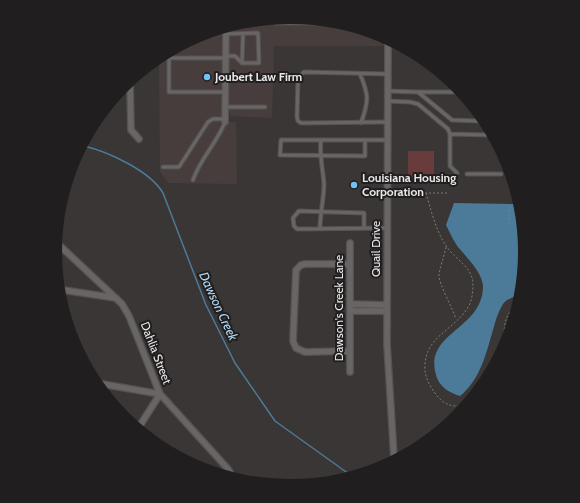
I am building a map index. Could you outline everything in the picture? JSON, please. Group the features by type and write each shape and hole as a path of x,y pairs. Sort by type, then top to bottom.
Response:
{"street":[{"path":"226,33 226,121"},
{"name":"Quail Drive","path":"388,46 387,308 388,368 393,414 394,454"},
{"path":"130,90 131,130 139,139"},
{"name":"Dawson's Creek Lane","path":"350,243 350,372"},
{"name":"Dahlia Street","path":"62,248 116,298 129,316 160,394 229,470"},
{"path":"350,264 305,264 299,267 295,276 293,341 296,348 305,352 350,351"},
{"path":"66,290 116,298"},
{"path":"350,304 387,308"},
{"path":"350,311 387,308"},
{"path":"106,385 160,394 141,424"}],"lane":[{"path":"170,58 235,56 242,63 259,63 258,33 243,34 230,32"},
{"path":"242,63 243,34"},
{"path":"169,59 169,92 226,92"},
{"path":"387,74 301,73 298,78 297,117 298,121 301,123 387,122"},
{"path":"360,74 366,88 368,101 361,123"},
{"path":"387,91 452,92"},
{"path":"418,92 452,120 476,121"},
{"path":"387,101 410,102 418,104 448,129 450,134 450,166 457,173"},
{"path":"226,107 265,107"},
{"path":"163,167 179,167 208,122 213,119 226,121 222,131 198,167 193,180"},
{"path":"450,134 485,135"},
{"path":"365,140 365,156 280,155 281,140 320,140 365,140 387,140"},
{"path":"320,140 319,155 324,182 320,212 320,228"},
{"path":"466,174 501,174"},
{"path":"364,228 364,213 299,211 295,214 293,222 298,228 320,228 364,228 387,228"}],"path":[{"path":"426,193 446,247 469,271 473,281 473,295 468,309 431,344 425,357 424,371 429,384 441,401 456,407"},
{"path":"387,194 447,194"},
{"path":"509,224 510,204"},
{"path":"446,247 438,277 457,320"},
{"path":"506,322 510,312"}],"shaded area":[{"path":"275,24 305,24 334,28 363,36 384,44 384,46 274,46 272,118 231,116 229,111 229,33 246,28"},
{"path":"223,34 221,122 236,122 237,184 168,183 160,171 159,66 189,47"},
{"path":"408,151 434,151 434,180 408,179"}],"water":[{"path":"454,203 512,204 516,222 518,252 516,281 513,297 506,301 501,307 481,366 473,382 460,396 449,392 441,385 437,378 434,363 437,351 444,341 473,314 480,302 483,283 478,272 458,247 446,225"}],"waterway":[{"name":"Dawson Creek","path":"88,147 117,158 139,170 157,185 163,193 206,305 235,363 275,421 346,472"}],"place":[{"name":"Joubert Law Firm","path":"207,77"},
{"name":"Louisiana Housing Corporation","path":"354,185"}]}
